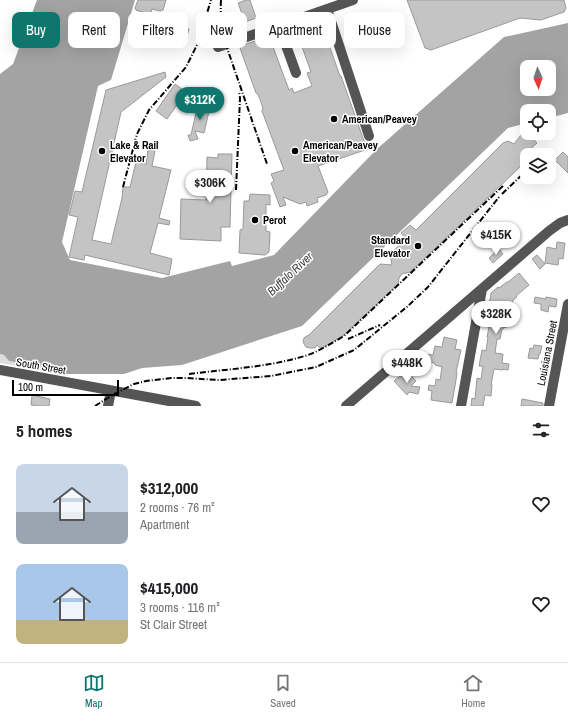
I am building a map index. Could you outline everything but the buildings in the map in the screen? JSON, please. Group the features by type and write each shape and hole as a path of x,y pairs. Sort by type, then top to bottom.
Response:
{"street":[{"path":"319,12 353,0"},
{"path":"327,9 369,136"},
{"path":"287,48 296,73"},
{"path":"346,406 549,231 560,223 568,220"},
{"path":"461,406 482,289"},
{"name":"Louisiana Street","path":"549,406 568,304"},
{"name":"South Street","path":"0,370 196,406"},
{"path":"108,406 111,391"}],"shaded area":[{"path":"0,354 4,355 9,361 60,370 62,374 0,363"}],"water":[{"name":"Buffalo River","path":"37,0 135,0 131,12 128,12 128,23 111,80 98,86 62,242 70,260 162,278 230,261 232,266 274,255 377,149 504,37 568,23 568,113 556,116 556,104 520,104 520,125 508,128 302,326 182,365 142,368 124,374 62,374 60,370 9,361 4,355 0,354 0,74 13,64 19,48 60,48 60,12 32,12"}],"railway":[{"path":"123,187 137,134 149,110 186,67 198,43 211,0"},
{"path":"221,0 225,42 267,164"},
{"path":"236,190 240,98 239,91"},
{"path":"502,194 520,177"},
{"path":"189,374 249,367 294,359 313,353 344,336 504,185"},
{"path":"95,406 134,384 146,381 171,378 219,380 271,376 316,367 354,350 408,306 428,287 499,197"},
{"path":"348,339 380,325"}],"place":[{"name":"American/Peavey","path":"334,119"},
{"name":"Lake & Rail Elevator","path":"102,151"},
{"name":"American/Peavey Elevator","path":"295,151"},
{"name":"Perot","path":"255,220"},
{"name":"Standard Elevator","path":"418,246"}]}
